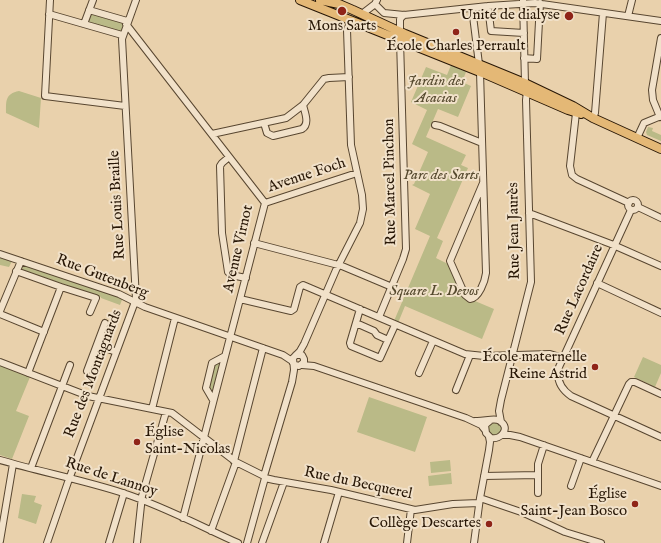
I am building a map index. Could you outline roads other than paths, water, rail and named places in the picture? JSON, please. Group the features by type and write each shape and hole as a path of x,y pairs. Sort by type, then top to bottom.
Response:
{"main road":[{"path":"300,0 351,21 400,36 571,104 593,118"},
{"path":"320,0 342,5 362,14 400,36"},
{"path":"351,21 357,15 362,14"},
{"path":"525,86 576,112 593,118 661,149"}],"street":[{"path":"50,0 45,96 125,106"},
{"path":"84,24 93,0"},
{"path":"50,14 122,35 136,0"},
{"path":"628,16 632,0"},
{"path":"362,14 376,2 384,13 404,15 523,1 661,21"},
{"name":"Rue Jean Jaurès","path":"503,424 500,405 531,285 523,1"},
{"path":"524,58 537,59 540,3"},
{"path":"488,6 491,31 524,33"},
{"path":"472,8 480,68 486,276 476,297 473,299 465,295 450,261 483,183"},
{"path":"89,10 127,23"},
{"path":"593,118 595,113 603,13"},
{"name":"Rue Marcel Pinchon","path":"379,317 406,248 400,36 400,19 404,15"},
{"path":"292,382 294,359 308,335 338,264 362,217 363,199 351,145 347,29 351,21"},
{"name":"Avenue Virnot","path":"127,23 265,203 183,518"},
{"name":"Rue Louis Braille","path":"122,35 136,291 135,302"},
{"path":"637,138 644,123 660,116 652,90 661,38"},
{"path":"212,134 286,118 303,105 324,79 349,77"},
{"path":"264,123 266,133 273,136 302,129 306,127 307,123 303,105"},
{"path":"576,112 570,166 572,175 635,210 638,207 661,218"},
{"path":"435,125 482,143"},
{"path":"229,157 220,167 223,239 228,272 231,275 246,278"},
{"name":"Avenue Foch","path":"265,203 357,173"},
{"name":"Rue Lacordaire","path":"614,416 571,396 564,390 559,382 558,369 630,206"},
{"path":"472,209 485,212"},
{"path":"529,213 614,245 661,266"},
{"path":"254,243 338,264 392,287"},
{"name":"Rue Gutenberg","path":"0,254 119,294 175,318 294,359"},
{"path":"21,261 0,310 44,332"},
{"name":"Rue Gutenberg","path":"16,271 96,298 90,312"},
{"path":"597,283 661,313"},
{"path":"240,299 291,311 294,309 299,289 302,285 458,352 470,355 550,354 563,358"},
{"path":"28,373 61,287"},
{"name":"Rue des Montagnards","path":"47,543 69,478 135,302"},
{"path":"360,309 350,343 351,346 379,358 381,357 395,324"},
{"path":"152,409 175,318"},
{"path":"87,371 105,323"},
{"path":"356,323 374,331 378,335 388,340"},
{"path":"247,543 292,382 297,370 303,362 308,335"},
{"path":"419,374 433,341"},
{"path":"97,345 116,352"},
{"path":"211,531 235,462 263,348"},
{"path":"294,359 300,354 303,362 466,418 482,422 496,419 510,432 520,437"},
{"path":"456,390 470,355"},
{"path":"213,400 206,388 212,363 225,356"},
{"path":"294,359 297,366 303,362"},
{"path":"0,362 84,395 169,413 142,500 137,543"},
{"path":"31,468 70,364"},
{"path":"592,462 628,385 635,382 661,394"},
{"name":"Rue du Becquerel","path":"169,413 235,462 265,477 411,509 420,510 479,501"},
{"path":"614,416 661,437"},
{"path":"466,418 481,425 485,430 490,442 490,450"},
{"path":"485,430 486,424 491,420"},
{"path":"474,543 479,501 490,450 493,442 504,432 503,424"},
{"path":"488,437 499,437 508,434 520,437 661,486"},
{"path":"538,493 538,464 544,445"},
{"path":"571,486 581,458"},
{"name":"Rue de Lannoy","path":"0,460 124,493 238,543"},
{"path":"0,541 13,464"},
{"path":"484,476 538,475"},
{"path":"262,543 284,482"},
{"path":"324,543 339,492"},
{"path":"108,543 124,493"},
{"path":"479,501 524,513 565,532 598,543"},
{"path":"407,543 411,509"}],"place":[{"name":"Mons Sarts","path":"342,11"},
{"name":"Unité de dialyse","path":"569,16"},
{"name":"École Charles Perrault","path":"456,32"},
{"name":"École maternelle Reine Astrid","path":"595,367"},
{"name":"Église Saint-Nicolas","path":"137,442"},
{"name":"Église Saint-Jean Bosco","path":"635,504"},
{"name":"Collège Descartes","path":"489,524"}],"park label":[{"name":"Jardin des Acacias","path":"436,90"},
{"name":"Parc des Sarts","path":"441,176"},
{"name":"Square L. Devos","path":"434,292"}]}
